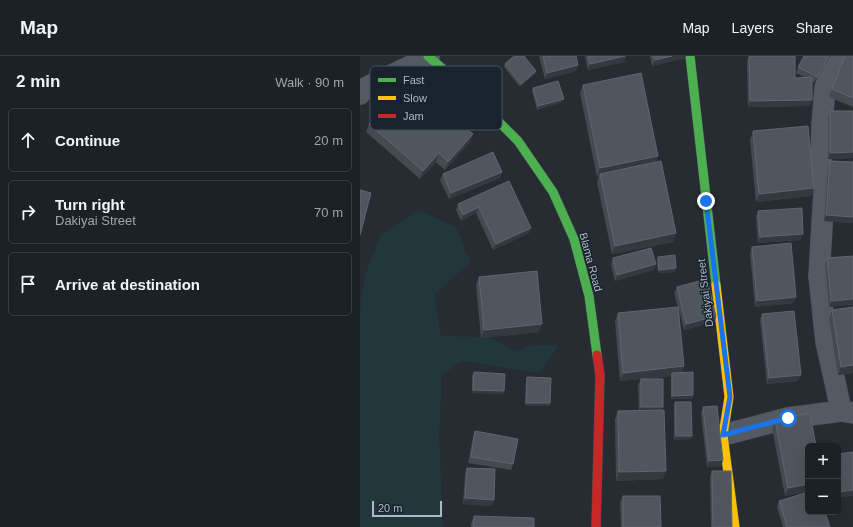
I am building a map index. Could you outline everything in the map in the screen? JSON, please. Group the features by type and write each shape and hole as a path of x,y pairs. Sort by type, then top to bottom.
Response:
{"street":[{"name":"Dakiyai Street","path":"690,56 730,397 723,435 735,527"},
{"path":"723,435 788,418 847,412 837,391 826,342 819,276 824,192 821,158 822,124 825,88 836,56"},
{"path":"410,66 428,57"},
{"name":"Blama Road","path":"428,57 439,66"},
{"path":"360,94 363,89 370,86"},
{"name":"Blama Road","path":"502,125 518,141 553,192 574,239 589,296 600,375 596,527"}],"green space":[{"path":"418,210 456,227 470,262 434,295 441,336 490,337 515,351 533,345 559,345 539,373 462,361 442,375 439,436 443,527 360,527 360,311 365,276 380,236"}],"building":[{"path":"514,56 524,56 536,71 521,84 505,64"},
{"path":"543,56 576,56 578,65 547,73"},
{"path":"588,56 625,56 590,64"},
{"path":"653,56 672,56 655,60"},
{"path":"749,56 795,56 795,78 812,77 812,100 750,101"},
{"path":"804,56 829,56 817,77 798,67"},
{"path":"845,56 853,56 853,98 832,89"},
{"path":"641,73 658,156 600,168 583,85"},
{"path":"558,81 564,99 538,106 533,88"},
{"path":"830,111 853,111 853,152 830,153"},
{"path":"808,126 814,188 759,194 753,131"},
{"path":"376,130 468,130 473,134 448,162 439,153 423,171"},
{"path":"493,152 502,172 451,193 443,174"},
{"path":"661,161 676,233 615,246 600,174"},
{"path":"830,161 853,162 853,217 826,215"},
{"path":"509,181 531,228 496,244 479,207 463,215 458,204"},
{"path":"360,190 371,193 360,235"},
{"path":"802,208 803,234 760,237 758,211"},
{"path":"791,243 796,297 757,301 752,247"},
{"path":"651,248 656,264 617,275 613,258"},
{"path":"675,255 676,268 659,270 658,257"},
{"path":"853,256 853,299 831,301 827,258"},
{"path":"537,271 542,324 484,330 479,277"},
{"path":"707,279 716,316 686,324 677,287"},
{"path":"678,307 684,366 623,373 618,313"},
{"path":"853,307 853,365 841,367 832,310"},
{"path":"794,311 801,375 769,378 762,314"},
{"path":"474,372 505,374 504,391 473,390"},
{"path":"693,372 693,395 672,396 672,373"},
{"path":"527,377 551,378 550,403 526,403"},
{"path":"641,379 663,379 663,407 641,407"},
{"path":"675,402 691,402 692,436 676,436"},
{"path":"717,406 723,460 709,461 703,407"},
{"path":"664,410 666,471 619,472 618,411"},
{"path":"810,413 815,443 805,443 805,485 788,488 775,420"},
{"path":"475,431 518,439 513,464 471,457"},
{"path":"853,452 853,490 841,492 841,454"},
{"path":"467,468 495,469 494,500 465,498"},
{"path":"712,471 731,471 732,527 713,527"},
{"path":"805,493 805,515 826,515 830,527 787,527 779,501"},
{"path":"623,496 660,496 661,527 623,527"},
{"path":"474,516 534,518 534,527 473,527"}],"traffic: fast":[{"path":"428,56 439,66"},
{"path":"690,56 716,285"},
{"path":"502,125 518,141 553,192 574,239 589,296 597,355"}],"traffic: slow":[{"path":"716,285 729,397 723,435 735,527"}],"traffic: jam":[{"path":"596,527 600,375 597,355"}],"route":[{"path":"706,201 730,397 723,435 788,418"}]}
